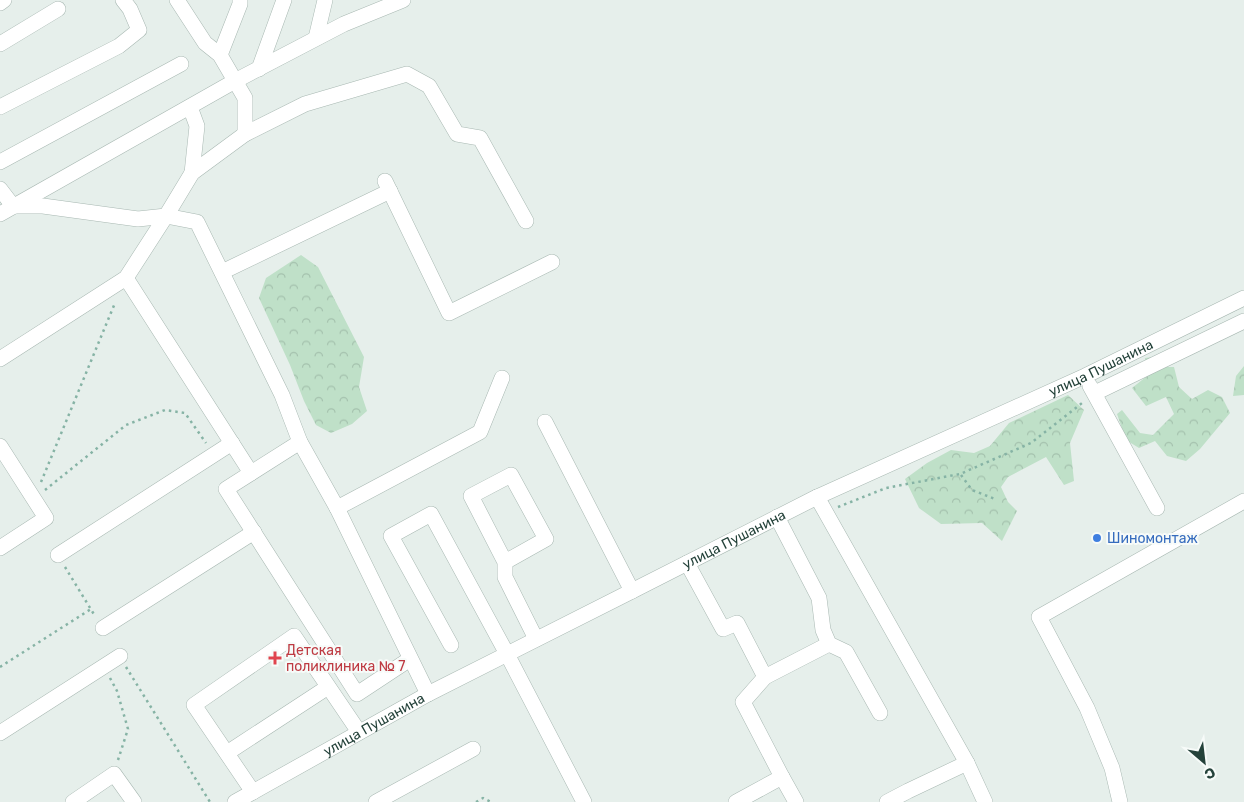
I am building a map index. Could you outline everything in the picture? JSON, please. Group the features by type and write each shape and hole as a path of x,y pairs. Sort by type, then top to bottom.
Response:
{"street":[{"path":"0,3 4,0"},
{"path":"0,107 119,46 139,30 130,9 123,0"},
{"path":"177,0 206,43 220,55 245,98 245,134"},
{"path":"220,55 240,0"},
{"path":"259,68 284,0"},
{"path":"316,38 324,0"},
{"path":"6,210 259,68 344,24 403,0"},
{"path":"0,44 58,9"},
{"path":"0,162 181,64"},
{"path":"0,359 126,278 192,172 245,134 305,104 407,74 429,86 457,134 480,138 526,221"},
{"path":"190,106 197,126 192,172"},
{"path":"222,272 387,186 449,313 552,262"},
{"path":"0,189 6,210"},
{"path":"6,210 43,206 138,219 166,216 197,222 282,395 300,442 337,508 428,694"},
{"path":"126,278 251,473"},
{"name":"улица Пушанина","path":"235,802 428,694 817,497 1085,376 1244,298"},
{"path":"1095,393 1244,321"},
{"path":"1085,376 1157,508"},
{"path":"337,508 480,432 502,378"},
{"path":"545,422 632,591"},
{"path":"300,442 226,489 357,694 410,660"},
{"path":"58,555 232,443"},
{"path":"0,446 46,518 1,546"},
{"path":"505,562 546,539 511,475 471,496 505,562 505,577 536,639"},
{"path":"817,497 967,763 984,801"},
{"path":"1120,802 1112,768 1087,708 1039,617 1244,501"},
{"path":"451,645 391,536 431,514 584,802"},
{"path":"777,517 819,598 822,630 829,644 846,652 880,712"},
{"path":"103,628 254,532"},
{"path":"687,563 723,630 737,623 765,678"},
{"path":"253,792 194,705 294,636 359,732"},
{"path":"796,802 743,702 765,678 829,644"},
{"path":"0,733 120,656"},
{"path":"227,753 328,687"},
{"path":"376,802 473,749"},
{"path":"887,802 967,763"},
{"path":"73,802 114,774 134,802"},
{"path":"736,802 782,777"}],"path":[{"path":"34,499 126,278"},
{"path":"825,511 886,488 960,474 1031,443 1095,393"},
{"path":"34,499 126,425 164,410 185,413 214,454"},
{"path":"960,474 972,490 995,500"},
{"path":"0,667 91,609"},
{"path":"104,666 117,691 128,729 114,774"},
{"path":"476,802 483,798 491,802"}],"green space":[{"path":"301,255 318,267 364,357 359,387 367,411 352,424 331,433 316,425 259,298 266,278"},
{"path":"1153,357 1162,367 1174,367 1179,387 1192,399 1208,390 1222,397 1230,413 1200,449 1186,461 1167,456 1155,441 1139,448 1126,440 1117,414 1122,410 1140,433 1153,435 1174,414 1166,397 1146,406 1132,388 1147,376 1145,358"},
{"path":"1244,366 1244,395 1233,396 1236,376"},
{"path":"1068,395 1084,410 1070,443 1074,481 1064,485 1046,457 1008,477 1001,487 1008,502 1017,511 1002,541 982,523 941,524 919,508 905,479 927,463 951,450 974,453 990,446 1009,423"}],"place":[{"name":"Шиномонтаж","path":"1097,538"},
{"name":"Детская поликлиника № 7","path":"275,658"}]}
